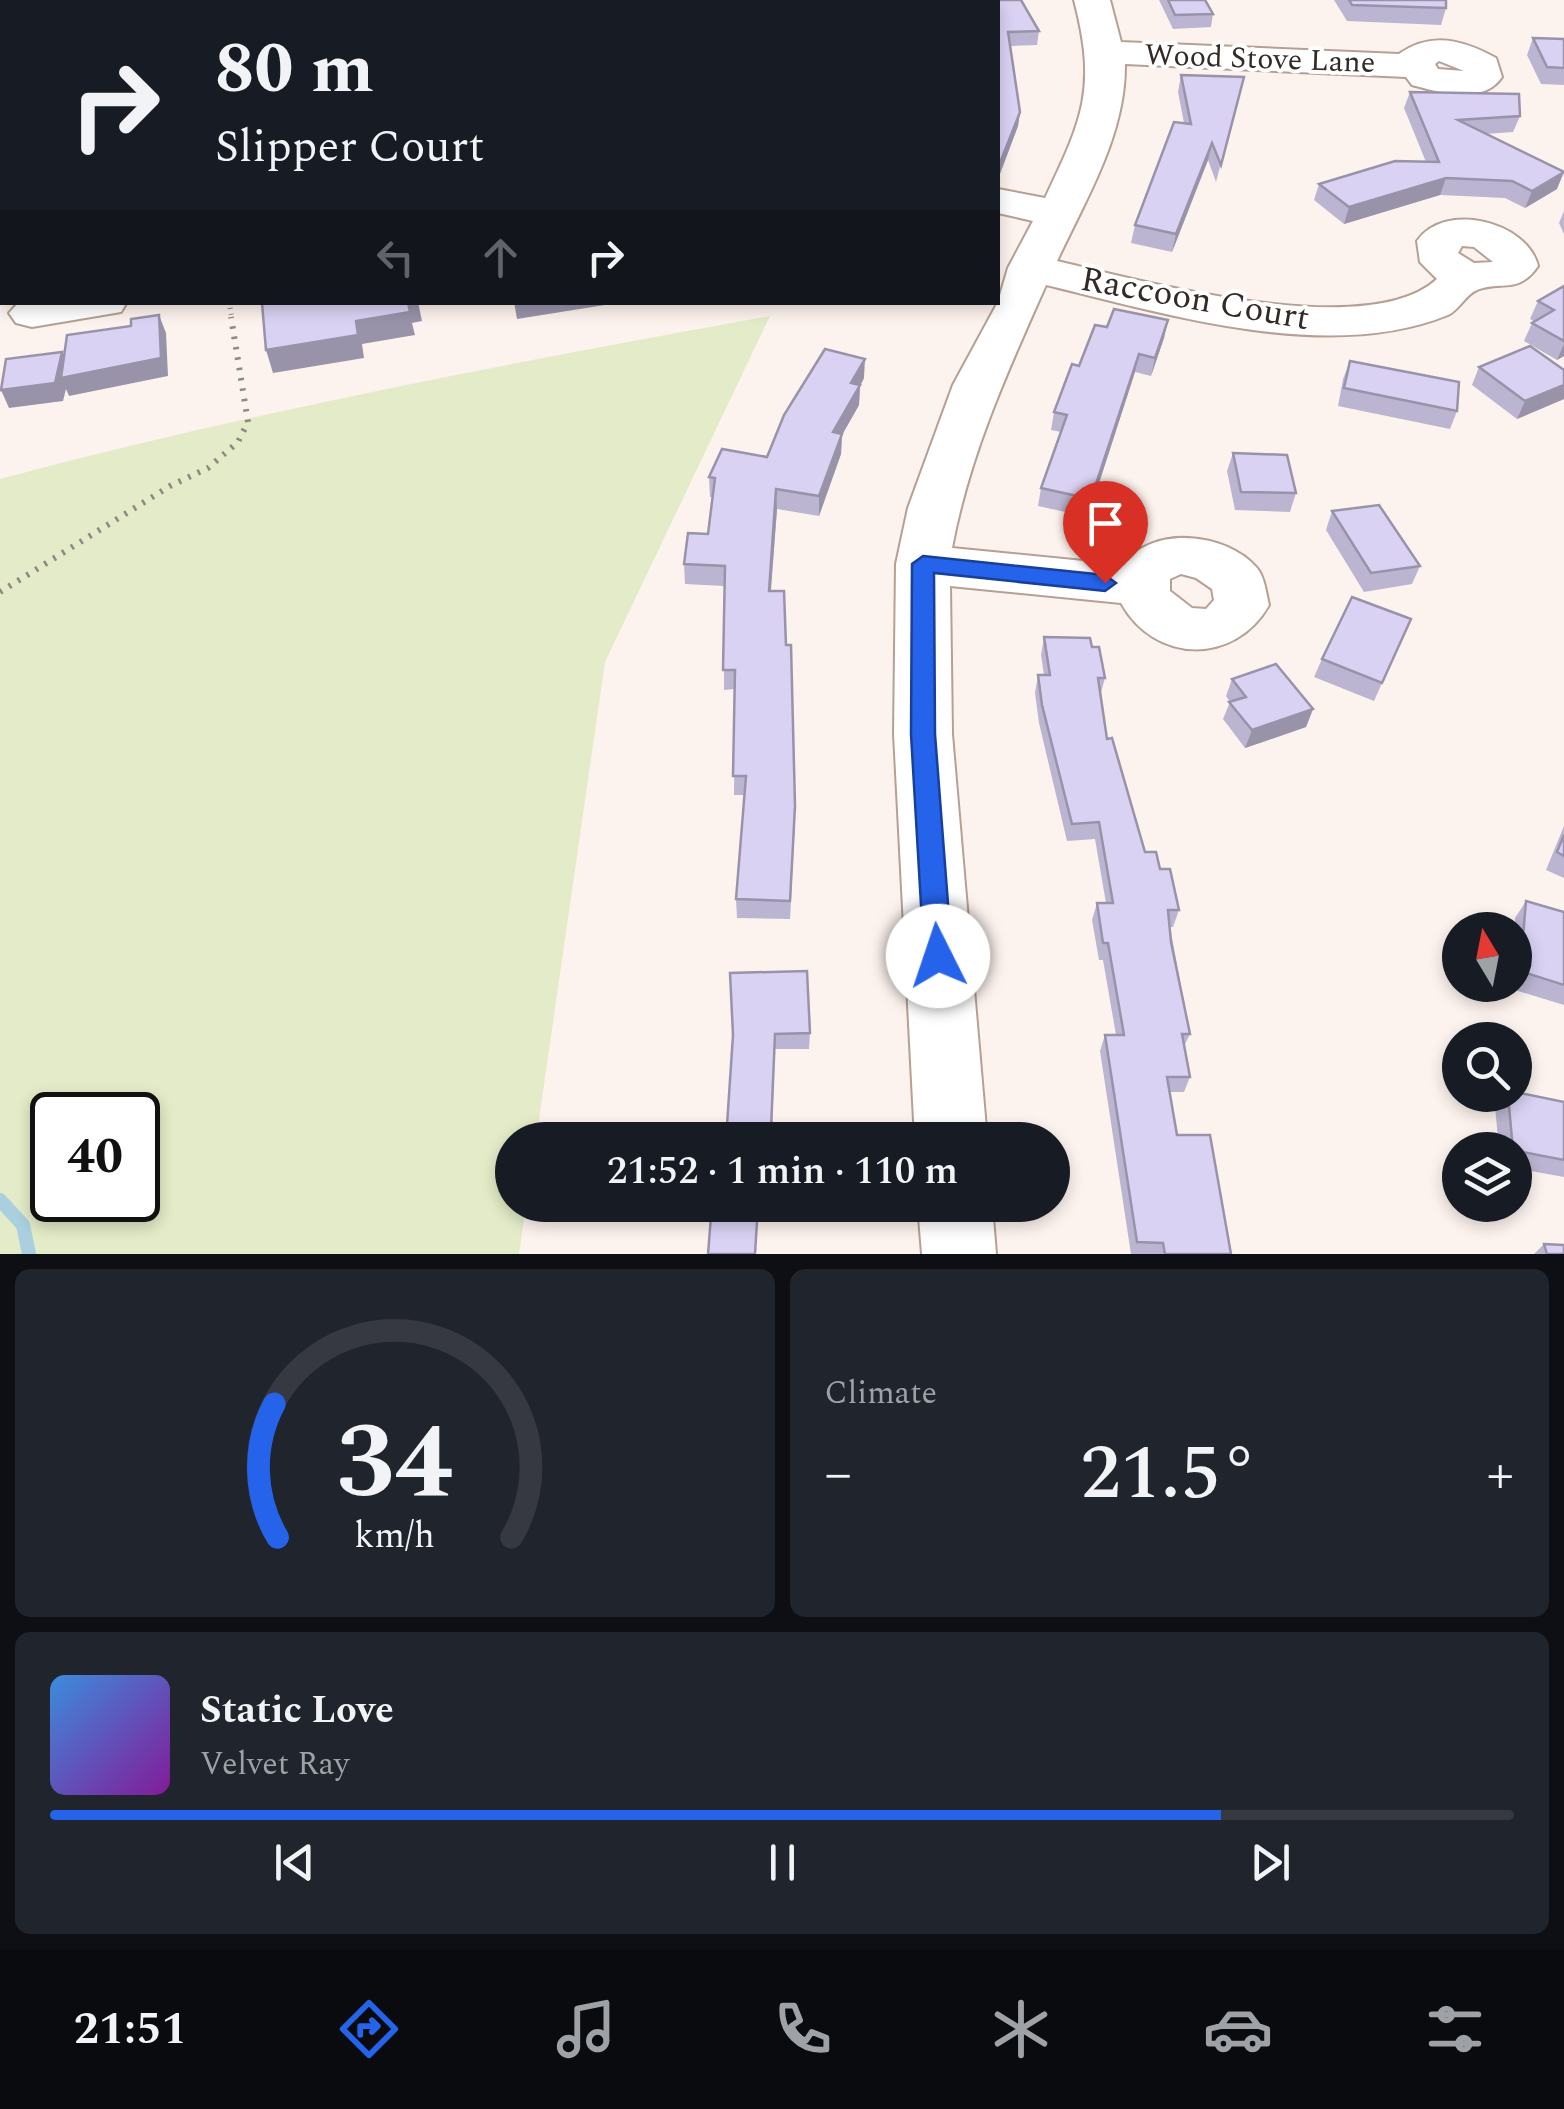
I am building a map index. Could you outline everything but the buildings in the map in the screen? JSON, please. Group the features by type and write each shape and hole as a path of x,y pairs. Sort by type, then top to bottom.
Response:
{"street":[{"path":"949,1122 923,734 923,564 950,454 1030,268 1094,137 1106,90 1106,52 1092,0"},
{"name":"Wood Stove Lane","path":"1106,52 1414,66"},
{"path":"1000,201 1057,212"},
{"name":"Raccoon Court","path":"1030,268 1265,318 1338,322 1416,312 1442,301 1467,275"},
{"path":"12,310 70,305"},
{"path":"923,564 1140,586"},
{"path":"956,1222 959,1254"}],"path":[{"path":"0,592 170,486 208,468 238,442 248,422 229,305"}],"green space":[{"path":"770,316 605,662 539,1122 495,1122 495,1222 524,1222 519,1254 0,1254 0,479 287,410"}],"waterway":[{"path":"0,1200 23,1225 29,1254"}],"route":[{"path":"938,956 923,734 923,564 1105,583"}]}
